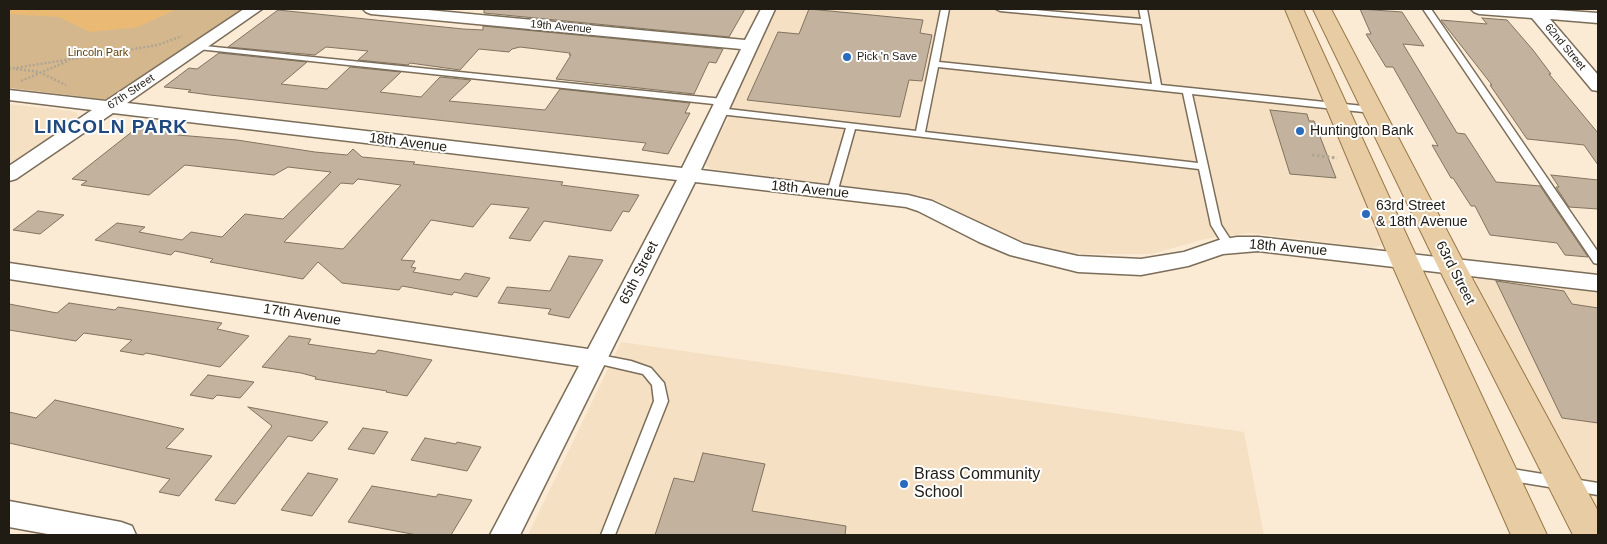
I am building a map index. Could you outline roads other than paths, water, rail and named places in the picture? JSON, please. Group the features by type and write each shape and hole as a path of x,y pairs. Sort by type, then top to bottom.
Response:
{"main road":[{"path":"1294,9 1404,260 1529,535"},
{"name":"63rd Street","path":"1322,9 1451,265 1592,535"}],"street":[{"name":"67th Street","path":"9,175 108,108 191,41 254,9"},
{"name":"19th Avenue","path":"371,9 750,45"},
{"name":"65th Street","path":"505,535 688,177 768,9"},
{"path":"1479,9 1535,11 1598,18"},
{"name":"62nd Street","path":"1535,11 1598,86"},
{"name":"18th Avenue","path":"13,89 108,108 908,202 925,206 987,237 1018,250 1078,264 1141,268 1188,259 1230,245 1258,244 1598,283"},
{"name":"17th Avenue","path":"9,271 595,359"},
{"path":"9,514 121,535"}],"lane":[{"path":"920,134 945,9"},
{"path":"1000,9 1145,22"},
{"path":"1143,9 1157,87"},
{"path":"1426,9 1598,260"},
{"path":"191,41 721,106 852,126 1204,167"},
{"path":"934,64 1373,110"},
{"path":"1187,90 1216,225 1230,245"},
{"path":"832,193 852,126"},
{"path":"595,359 647,371 658,383 661,402 608,535"},
{"path":"1502,473 1598,489"}],"place":[{"name":"Pick 'n Save","path":"847,57"},
{"name":"Huntington Bank","path":"1300,131"},
{"name":"63rd Street & 18th Avenue","path":"1366,214"},
{"name":"Brass Community School","path":"904,484"}],"district":[{"name":"LINCOLN PARK","path":"111,128"}],"park label":[{"name":"Lincoln Park","path":"98,53"}]}
